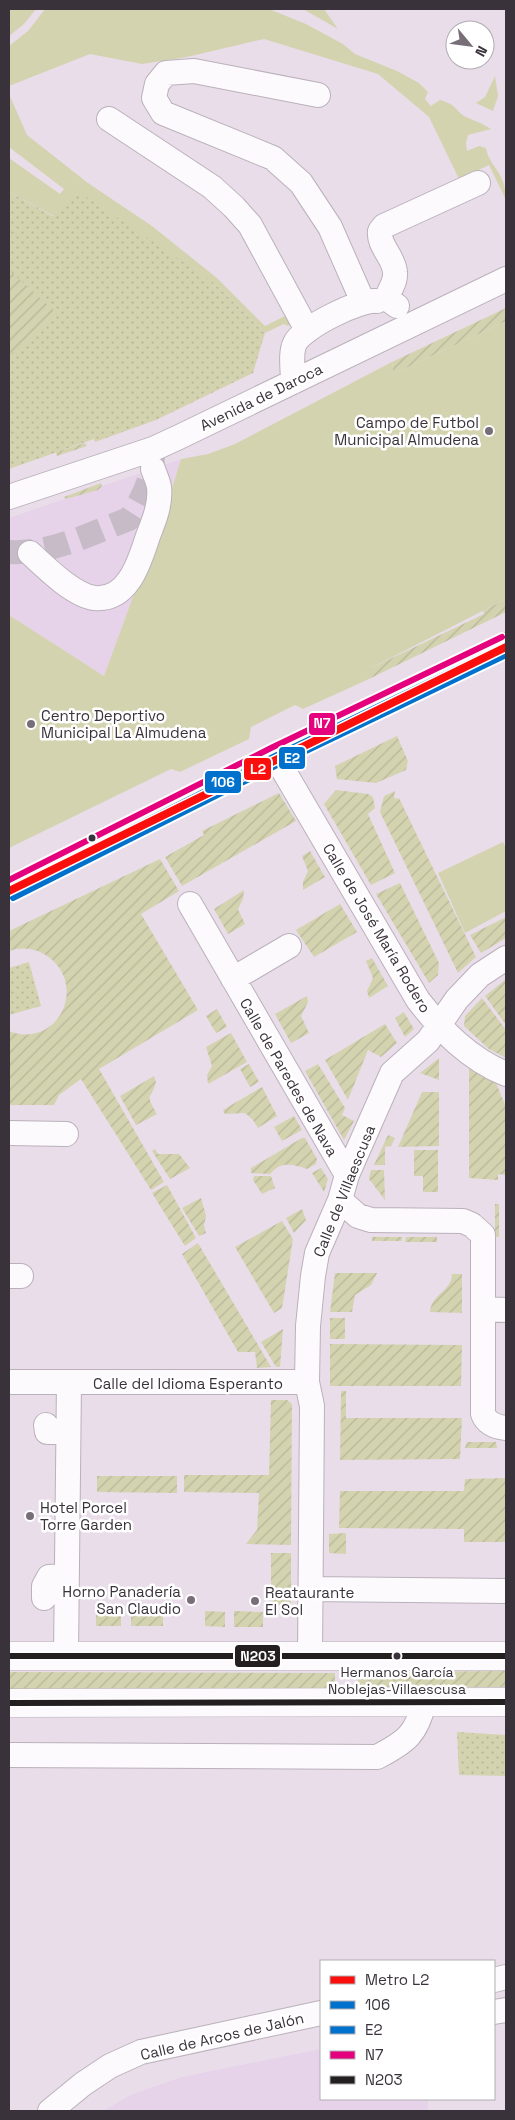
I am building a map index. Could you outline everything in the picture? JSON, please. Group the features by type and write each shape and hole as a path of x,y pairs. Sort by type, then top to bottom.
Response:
{"main road":[{"path":"9,1656 506,1656"},
{"path":"9,1703 506,1702"}],"street":[{"path":"318,95 194,71 166,73 157,84 154,98 163,113 273,158 301,183 330,227 363,302"},
{"path":"109,119 212,187 250,224 307,330"},
{"path":"397,306 390,301 388,295 394,283 395,272 381,242 380,231 384,226 478,183"},
{"name":"Avenida de Daroca","path":"9,497 152,449 506,279"},
{"path":"293,382 293,348 299,336 307,330 363,302 376,300 429,315"},
{"path":"30,553 50,572 87,596 96,598 109,596 121,590 136,571 155,517 159,486 153,469"},
{"path":"9,890 275,756 506,645"},
{"name":"Calle de José María Rodero","path":"275,756 413,992 438,1026 466,1050 493,1068 506,1074"},
{"name":"Calle de Paredes de Nava","path":"190,904 347,1175"},
{"path":"233,979 289,946"},
{"name":"Calle de Villaescusa","path":"310,1656 312,1406 307,1382 308,1326 317,1254 340,1200 347,1175 392,1073 428,1041 457,999 480,975 506,958"},
{"path":"9,1133 66,1134"},
{"path":"340,1200 358,1216 370,1220 463,1221 472,1225 483,1235 483,1414 485,1420 491,1424 506,1428"},
{"path":"483,1309 506,1310"},
{"name":"Calle del Idioma Esperanto","path":"9,1382 307,1382"},
{"path":"66,1655 69,1382"},
{"path":"46,1425 47,1432 68,1432"},
{"path":"44,1598 44,1586 48,1578 66,1576"},
{"path":"310,1589 506,1591"},
{"path":"9,1755 377,1757 400,1745 419,1724 424,1702"},
{"name":"Calle de Arcos de Jalón","path":"50,2111 110,2066 140,2052 320,2014"}],"shaded area":[{"path":"181,459 168,501 104,676 9,615 9,518"},
{"path":"320,2049 320,2100 428,2100 428,2111 104,2111 130,2095 182,2077"}],"green space":[{"path":"9,9 36,9 24,24 9,36"},
{"path":"45,9 269,9 306,24 343,44 355,54 397,71 419,83 428,92 425,99 431,106 440,100 446,102 466,117 491,129 468,135 467,151 479,146 486,148 490,160 503,182 506,200 489,165 459,179 429,117 378,74 264,39 187,57 142,64 90,54 9,86 9,46 28,31"},
{"path":"303,9 324,9 338,29"},
{"path":"495,76 498,96 493,111 476,103 485,97"},
{"path":"9,94 27,135 88,183 152,226 217,278 265,326 287,315 292,324 288,326 284,324 265,333 213,282 54,216 9,192 9,158 60,194 64,189 9,147"},
{"path":"9,192 53,216 79,192 213,282 265,333 253,373 156,420 95,442 94,439 9,469"},
{"path":"9,270 58,314 9,356"},
{"path":"506,308 506,321 393,374 392,362"},
{"path":"506,321 506,599 369,669 369,679 303,709 295,705 251,727 249,739 180,772 171,769 9,848 9,615 104,676 168,501 181,459 208,454 235,444 392,362 393,374"},
{"path":"85,443 87,446 57,456 56,452"},
{"path":"101,483 102,486 98,490 66,499 64,497"},
{"path":"506,599 506,612 369,679 369,669 484,614 483,611"},
{"path":"397,736 408,761 406,770 376,783 337,779 335,766"},
{"path":"336,790 368,794 373,797 375,808 368,814 395,873 371,885 324,804"},
{"path":"395,791 394,797 396,799 399,798 476,957 458,973 380,812 384,796"},
{"path":"279,793 296,821 182,886 165,857 204,835 202,831"},
{"path":"503,842 506,848 506,911 465,933 438,873"},
{"path":"310,851 325,877 303,890 303,882 308,871 302,856"},
{"path":"160,859 179,891 141,914 198,1010 99,1069 164,1182 151,1190 81,1079 59,1095 54,1105 9,1105 9,1031 27,1034 43,1031 55,1022 63,1009 67,994 65,979 57,965 42,953 26,949 9,951 9,931"},
{"path":"400,883 439,963 438,975 429,983 376,894"},
{"path":"244,890 243,899 238,909 245,924 228,934 214,909"},
{"path":"340,904 357,932 314,957 296,930"},
{"path":"506,917 506,938 481,953 470,935"},
{"path":"372,958 388,986 369,998 367,991 373,978 366,961"},
{"path":"29,962 41,1006 9,1015 9,968"},
{"path":"506,979 506,1025 485,996"},
{"path":"307,996 308,1002 301,1016 309,1033 291,1043 275,1014"},
{"path":"482,998 506,1030 506,1058 489,1049 464,1026 465,1016"},
{"path":"217,1009 227,1027 216,1033 206,1016"},
{"path":"404,1012 414,1029 405,1037 395,1018"},
{"path":"385,1024 397,1043 381,1057 368,1050 348,1100 325,1060"},
{"path":"231,1033 247,1062 208,1084 207,1075 212,1066 206,1047"},
{"path":"439,1058 439,1080 420,1073"},
{"path":"249,1064 259,1082 250,1087 240,1069"},
{"path":"318,1064 345,1108 342,1115 354,1121 344,1140 305,1071"},
{"path":"469,1068 496,1083 506,1107 506,1175 498,1174 498,1180 469,1178"},
{"path":"154,1076 156,1082 150,1099 157,1114 136,1125 120,1096"},
{"path":"262,1087 277,1116 258,1128 245,1113 225,1114 223,1110"},
{"path":"422,1092 439,1092 439,1146 398,1147"},
{"path":"294,1116 302,1130 282,1141 274,1127"},
{"path":"388,1135 395,1138 391,1146 385,1147 385,1165 374,1165"},
{"path":"305,1138 317,1159 316,1164 307,1169 283,1165 270,1174 251,1173 251,1168"},
{"path":"155,1149 158,1154 179,1154 190,1168 170,1179 152,1151"},
{"path":"414,1150 438,1150 438,1192 423,1192 423,1176 414,1176"},
{"path":"321,1168 328,1179 324,1192 312,1173"},
{"path":"371,1170 384,1170 385,1200 369,1179"},
{"path":"254,1176 271,1176 275,1188 262,1194 253,1180"},
{"path":"167,1185 196,1238 185,1246 152,1193"},
{"path":"201,1198 206,1216 204,1225 206,1233 199,1236 182,1208"},
{"path":"495,1204 499,1204 499,1237 495,1237"},
{"path":"302,1209 306,1220 294,1233 286,1218"},
{"path":"282,1221 293,1239 282,1308 274,1313 235,1247"},
{"path":"372,1237 402,1237 402,1241 372,1241"},
{"path":"406,1237 437,1237 437,1242 405,1242"},
{"path":"198,1243 271,1367 257,1368 255,1352 238,1352 182,1254"},
{"path":"335,1273 377,1273 371,1285 355,1295 352,1312 330,1312"},
{"path":"452,1274 462,1274 462,1313 430,1312 434,1301 449,1285"},
{"path":"330,1318 345,1318 345,1339 330,1339"},
{"path":"283,1329 280,1367 276,1367 261,1342"},
{"path":"330,1344 462,1345 461,1386 330,1386"},
{"path":"341,1391 346,1391 346,1418 462,1418 460,1459 340,1460"},
{"path":"271,1400 287,1400 292,1404 291,1545 246,1544 257,1530 259,1493 184,1492 184,1475 269,1475"},
{"path":"467,1442 496,1442 497,1448 465,1448"},
{"path":"97,1476 177,1476 177,1493 97,1492"},
{"path":"506,1478 506,1542 464,1542 464,1529 339,1528 340,1491 464,1491 465,1479"},
{"path":"346,1533 346,1554 329,1553 329,1534"},
{"path":"271,1553 291,1553 291,1605 271,1605"},
{"path":"96,1611 121,1611 121,1626 96,1626"},
{"path":"205,1611 225,1612 225,1627 205,1626"},
{"path":"234,1611 263,1612 263,1627 234,1627"},
{"path":"131,1612 163,1612 163,1626 131,1626"},
{"path":"506,1671 506,1687 358,1688 358,1672"},
{"path":"9,1672 335,1673 335,1688 9,1689"},
{"path":"457,1732 506,1735 506,1776 459,1775"}],"tunnel":[{"path":"9,552 40,550 70,542 129,519 146,488 153,464 153,455"}],"metro line":[{"name":"L2","path":"9,891 506,647"}],"transit line":[{"name":"N7","path":"9,880 271,748 502,637"},
{"name":"106","path":"9,890 275,756 506,645"},
{"name":"E2","path":"13,898 279,764 506,655"},
{"name":"N203","path":"9,1656 506,1656"},
{"name":"N203","path":"9,1703 506,1702"}],"place":[{"name":"Campo de Futbol Municipal Almudena","path":"489,431"},
{"name":"Centro Deportivo Municipal La Almudena","path":"31,724"},
{"name":"Hotel Porcel Torre Garden","path":"30,1516"},
{"name":"Horno Panadería San Claudio","path":"191,1600"},
{"name":"Reataurante El Sol","path":"255,1601"},
{"name":"Hermanos García Noblejas-Villaescusa","path":"397,1656"}]}
